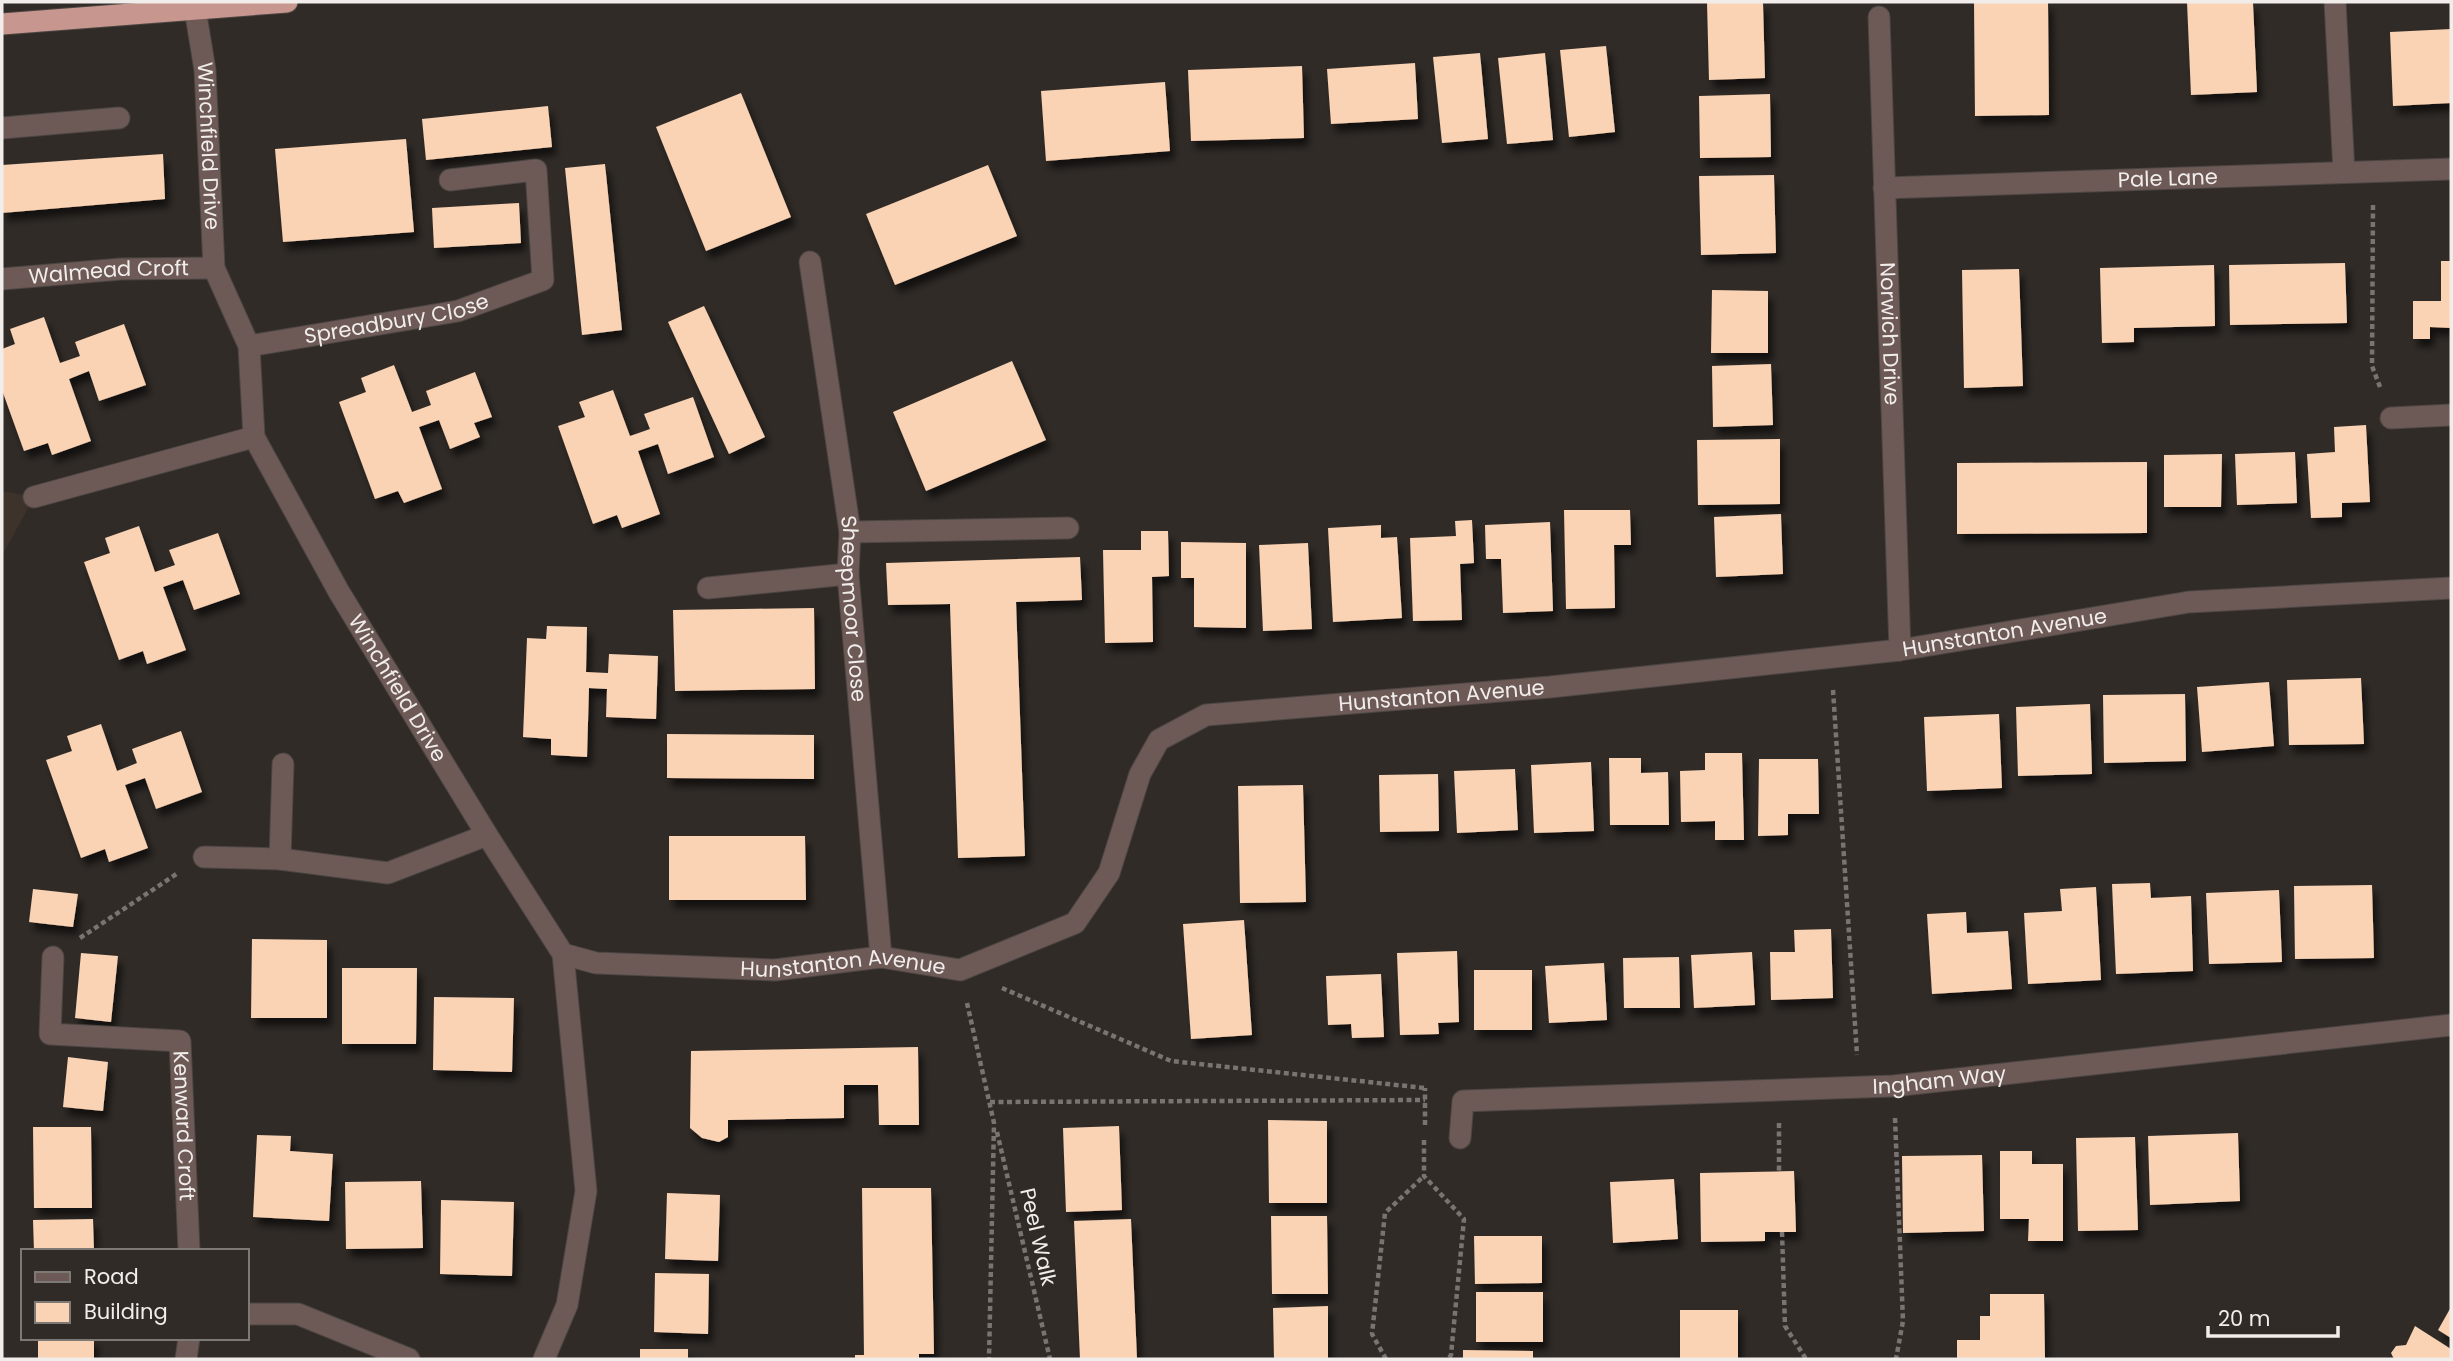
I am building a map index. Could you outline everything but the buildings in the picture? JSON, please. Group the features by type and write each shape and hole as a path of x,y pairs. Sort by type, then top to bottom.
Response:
{"highway":[{"path":"2,24 287,2"}],"street":[{"path":"2335,2 2344,172"},
{"name":"Winchfield Drive","path":"195,9 205,70 214,268 249,346 254,437 340,592 487,835 563,954 586,1191 567,1305 544,1359"},
{"name":"Norwich Drive","path":"1879,17 1900,650"},
{"path":"2,128 119,118"},
{"name":"Pale Lane","path":"1884,188 2451,169"},
{"name":"Spreadbury Close","path":"249,346 458,311 543,279 536,170 450,180"},
{"name":"Sheepmoor Close","path":"810,262 850,532 848,574 881,957"},
{"name":"Walmead Croft","path":"2,279 121,269 214,268"},
{"path":"2391,418 2451,415"},
{"path":"34,497 254,437"},
{"path":"850,532 1068,528"},
{"path":"708,588 848,574"},
{"name":"Hunstanton Avenue","path":"563,954 596,963 775,970 881,957 960,970 1075,923 1109,873 1140,774 1159,740 1206,715 1550,687 1900,650 2189,602 2451,588"},
{"path":"280,859 283,764"},
{"path":"204,857 280,859 388,873 487,835"},
{"name":"Kenward Croft","path":"53,957 50,1034 180,1041 189,1249"},
{"name":"Ingham Way","path":"1463,1101 1893,1086 2451,1026"},
{"path":"1460,1138 1463,1101"},
{"path":"248,1314 298,1314 408,1359"},
{"path":"186,1359 189,1340"}],"path":[{"path":"2373,171 2372,366 2391,418"},
{"path":"1830,658 1861,1087"},
{"path":"53,957 204,857"},
{"path":"960,970 1171,1060 1425,1088 1463,1101"},
{"name":"Peel Walk","path":"960,970 1050,1359"},
{"path":"1893,1086 1903,1321 1896,1359"},
{"path":"1425,1088 1424,1175 1464,1219 1451,1355 1448,1359"},
{"path":"1779,1090 1779,1171"},
{"path":"990,1102 1425,1100"},
{"name":"Peel Walk","path":"989,1359 995,1123"},
{"path":"1386,1359 1372,1334 1385,1213 1424,1175"},
{"path":"1782,1232 1785,1326 1807,1359"}],"shaded area":[{"path":"2,491 34,497 2,556"}]}
